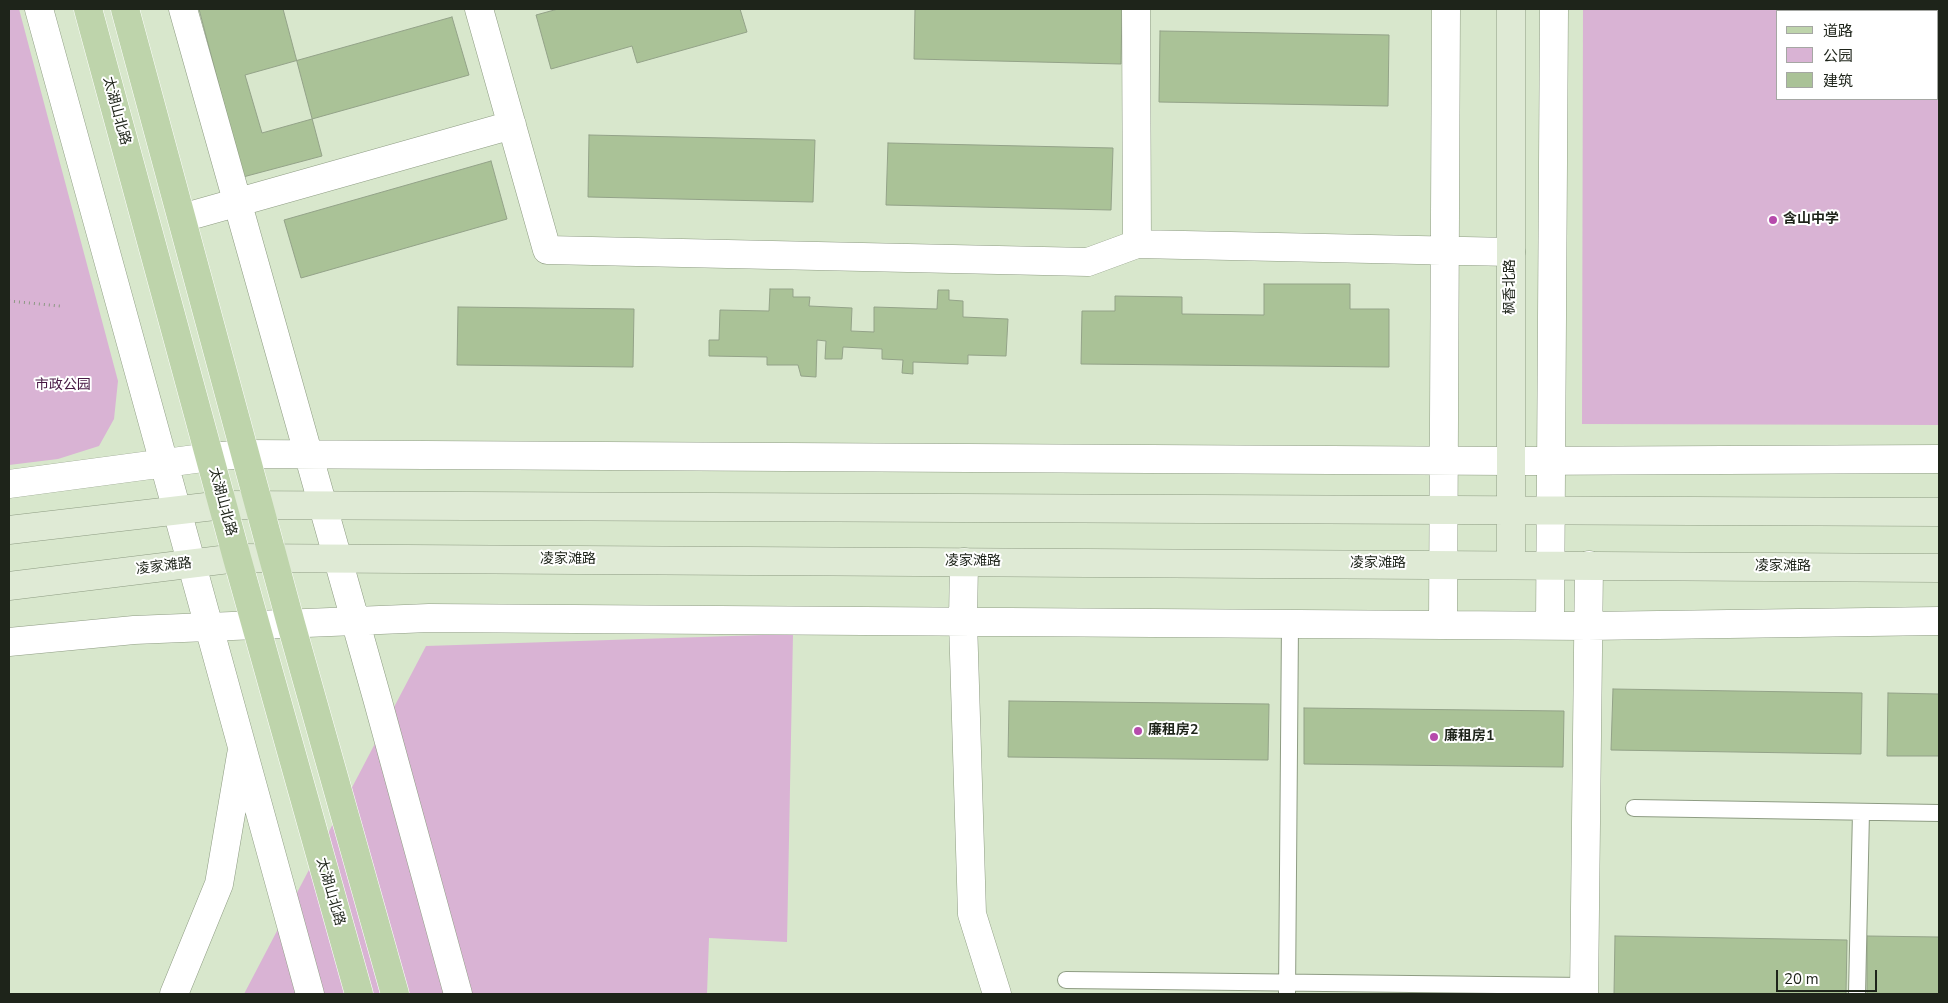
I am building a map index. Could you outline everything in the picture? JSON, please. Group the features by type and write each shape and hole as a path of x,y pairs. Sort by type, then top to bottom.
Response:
{"main road":[{"name":"太湖山北路","path":"88,9 222,505 358,994"},
{"path":"125,9 291,624 395,994"},
{"name":"枫香北路","path":"1511,9 1511,565"},
{"path":"9,530 222,505 1939,512"},
{"name":"凌家滩路","path":"9,586 237,558 1939,568"}],"street":[{"path":"39,9 310,994"},
{"path":"183,9 338,558 458,994"},
{"path":"479,9 547,250 1088,262 1137,244 1511,252"},
{"path":"1136,9 1137,244"},
{"path":"1443,624 1446,9"},
{"path":"1550,625 1554,9"},
{"path":"182,218 512,125"},
{"path":"9,484 210,456 245,454 1444,461 1939,459"},
{"path":"964,562 963,621 972,914 997,994"},
{"path":"1584,990 1589,565"},
{"path":"9,642 134,630 439,618 1588,626 1939,621"},
{"path":"174,994 219,884 243,749"}],"lane":[{"path":"1287,988 1290,624"},
{"path":"1634,808 1939,814"},
{"path":"1857,994 1861,812"},
{"path":"1066,980 1287,988 1584,990"}],"path":[{"path":"9,301 60,306"}],"green space":[{"name":"市政公园","path":"9,9 19,9 118,381 114,419 99,446 58,459 9,465"},
{"name":"含山中学","path":"1583,9 1939,9 1939,425 1582,424"},
{"path":"793,634 787,942 709,938 707,994 244,994 426,646"}],"building":[{"path":"199,9 283,9 322,156 243,177"},
{"path":"558,9 740,9 747,32 637,63 632,46 551,69 536,15"},
{"path":"915,9 1122,9 1121,64 914,59"},
{"path":"452,17 469,75 262,133 245,75"},
{"path":"1160,31 1389,35 1388,106 1159,102"},
{"path":"589,135 815,140 813,202 588,197"},
{"path":"888,143 1113,148 1111,210 886,205"},
{"path":"491,161 507,219 301,278 284,220"},
{"path":"1264,284 1350,284 1350,309 1389,309 1389,367 1081,364 1082,311 1115,311 1115,296 1182,297 1182,314 1264,315"},
{"path":"770,289 793,289 793,297 810,297 809,306 852,308 851,331 874,332 874,307 937,309 938,290 949,290 949,300 963,301 963,317 1008,319 1006,356 968,355 968,364 913,362 913,374 902,373 903,360 882,359 882,349 843,347 842,359 825,359 826,341 817,340 816,377 801,376 798,365 767,365 767,357 709,356 709,340 719,340 720,310 769,311"},
{"path":"458,307 634,309 633,367 457,365"},
{"path":"1613,689 1862,693 1861,754 1611,750"},
{"path":"1888,693 1939,694 1939,756 1887,756"},
{"name":"廉租房2","path":"1009,701 1269,704 1268,760 1008,757"},
{"name":"廉租房1","path":"1304,708 1564,711 1563,767 1304,764"},
{"path":"1615,936 1847,940 1846,994 1614,994"},
{"path":"1867,936 1939,937 1939,994 1867,994"}],"place":[{"name":"含山中学","path":"1773,220"},
{"name":"廉租房2","path":"1138,731"},
{"name":"廉租房1","path":"1434,737"}]}
